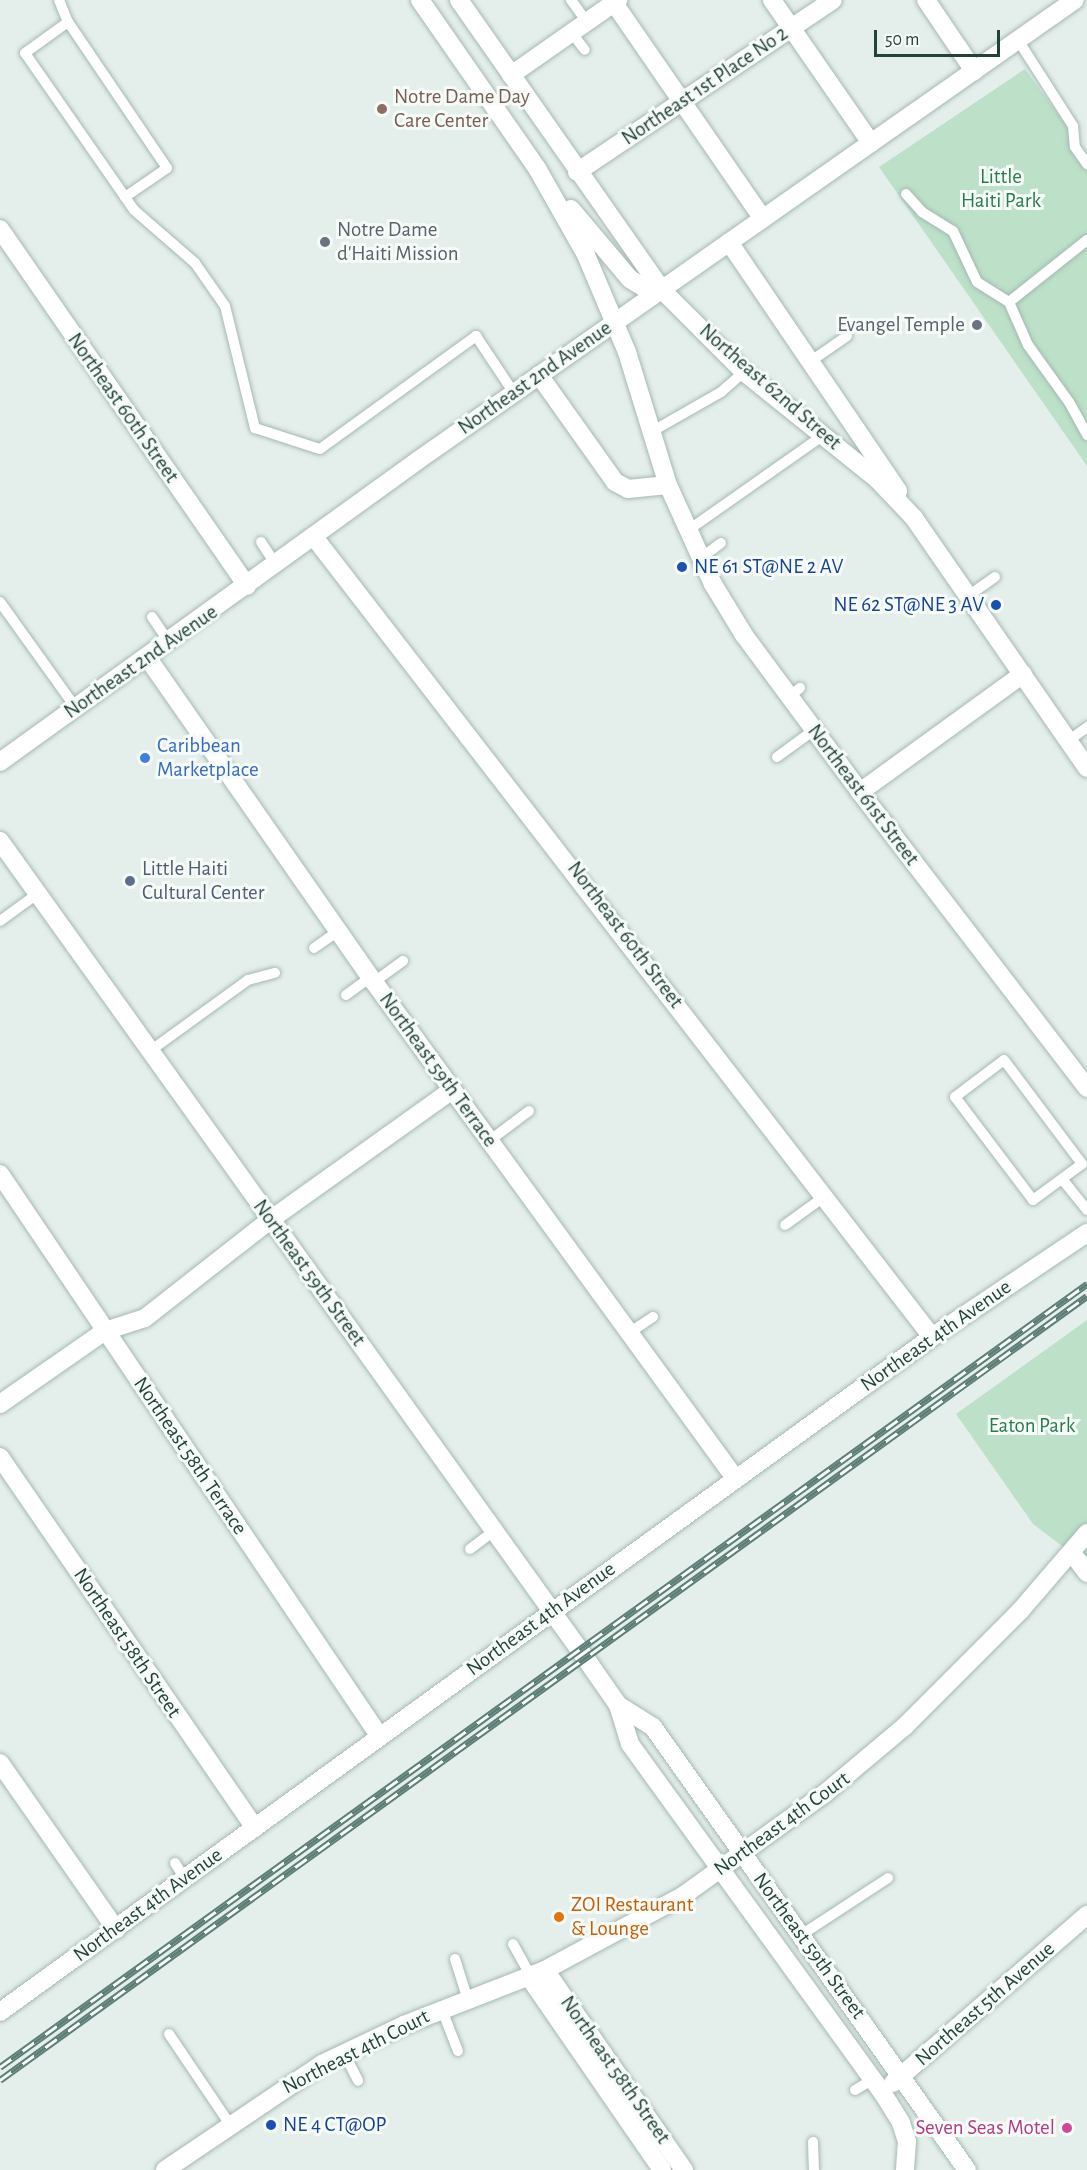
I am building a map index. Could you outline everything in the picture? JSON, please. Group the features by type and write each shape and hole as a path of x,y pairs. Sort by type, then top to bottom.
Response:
{"street":[{"path":"420,0 538,170 586,255 616,321"},
{"name":"Northeast 62nd Street","path":"459,0 577,172 661,289 744,372 825,434 877,479 914,518 1087,768"},
{"path":"772,0 872,142"},
{"name":"Northeast 1st Place No 2","path":"577,172 682,104 833,0"},
{"path":"926,0 974,71"},
{"path":"511,75 616,2 682,104 763,219"},
{"name":"Northeast 2nd Avenue","path":"0,762 539,375 1069,2"},
{"path":"538,170 630,279 649,291 661,289"},
{"name":"Northeast 60th Street","path":"0,229 247,586"},
{"path":"729,242 884,466 914,518"},
{"name":"Northeast 61st Street","path":"616,321 668,484 687,531 744,634 795,692 814,730 1087,1088"},
{"path":"539,375 615,482 628,489 668,484"},
{"name":"Northeast 60th Street","path":"314,537 932,1337"},
{"name":"Northeast 59th Terrace","path":"147,657 338,932 735,1478"},
{"path":"860,792 1023,674"},
{"name":"Northeast 59th Street","path":"0,841 270,1221 552,1611 618,1705 630,1744 878,2085 901,2123 907,2141 905,2170"},
{"path":"0,1404 105,1331 145,1318 270,1221 452,1090"},
{"name":"Northeast 58th Terrace","path":"0,1174 380,1737"},
{"name":"Northeast 4th Avenue","path":"0,2012 735,1478 932,1337 1087,1233"},
{"name":"Northeast 58th Street","path":"0,1457 255,1828"},
{"name":"Northeast 4th Court","path":"165,2170 229,2123 344,2054 442,2010 535,1974 656,1912 720,1870 824,1794 905,1726 992,1641 1072,1553 1087,1533"},
{"path":"1072,1553 1087,1573"},
{"name":"Northeast 59th Street","path":"618,1705 653,1727 903,2076 967,2170"},
{"path":"0,1763 116,1929"},
{"name":"Northeast 5th Avenue","path":"878,2085 903,2076 1087,1915"},
{"name":"Northeast 58th Street","path":"535,1974 662,2170"},
{"name":"Northeast 58th Street","path":"535,1974 684,2170"}],"lane":[{"path":"59,0 68,22 167,168 125,197"},
{"path":"572,0 585,50"},
{"path":"68,22 26,53 134,210 195,263 225,306 255,428 320,449 476,336 514,393"},
{"path":"1018,40 1073,126 1075,147 1087,164"},
{"path":"906,194 922,212 952,231 977,282 1009,302 1028,345 1069,402 1087,435"},
{"path":"1009,302 1087,240"},
{"path":"811,361 847,336"},
{"path":"651,432 721,392 744,372"},
{"path":"687,531 825,434"},
{"path":"261,542 276,565"},
{"path":"700,558 721,543"},
{"path":"968,596 995,578"},
{"path":"0,602 76,708"},
{"path":"152,617 169,642"},
{"path":"1068,741 1087,728"},
{"path":"777,757 814,730"},
{"path":"0,921 37,894"},
{"path":"314,948 338,932"},
{"path":"346,995 403,961"},
{"path":"150,1051 248,980 275,973"},
{"path":"1004,1060 1082,1164 1062,1179 1033,1200 955,1097 1004,1060"},
{"path":"489,1141 529,1111"},
{"path":"1062,1179 1087,1210"},
{"path":"785,1224 825,1196"},
{"path":"629,1333 653,1317"},
{"path":"470,1549 494,1531"},
{"path":"175,1863 185,1879"},
{"path":"801,1935 888,1878"},
{"path":"513,1944 535,1974"},
{"path":"455,1959 468,2000"},
{"path":"442,2010 458,2050"},
{"path":"169,2034 229,2123"},
{"path":"344,2054 358,2081"},
{"path":"855,2090 878,2085"},
{"path":"813,2142 814,2170"}],"green space":[{"name":"Little Haiti Park","path":"1025,69 1087,154 1087,466 879,167"},
{"name":"Eaton Park","path":"1087,1320 1087,1565 1033,1524 956,1414"}],"railway":[{"path":"0,2067 1087,1284"},
{"path":"0,2080 1087,1296"}],"place":[{"name":"Notre Dame Day Care Center","path":"382,109"},
{"name":"Notre Dame d'Haiti Mission","path":"325,242"},
{"name":"Evangel Temple","path":"977,325"},
{"name":"NE 61 ST@NE 2 AV","path":"682,567"},
{"name":"NE 62 ST@NE 3 AV","path":"996,605"},
{"name":"Caribbean Marketplace","path":"145,758"},
{"name":"Little Haiti Cultural Center","path":"130,881"},
{"name":"ZOI Restaurant & Lounge","path":"559,1917"},
{"name":"NE 4 CT@OP","path":"271,2125"},
{"name":"Seven Seas Motel","path":"1067,2128"}]}
